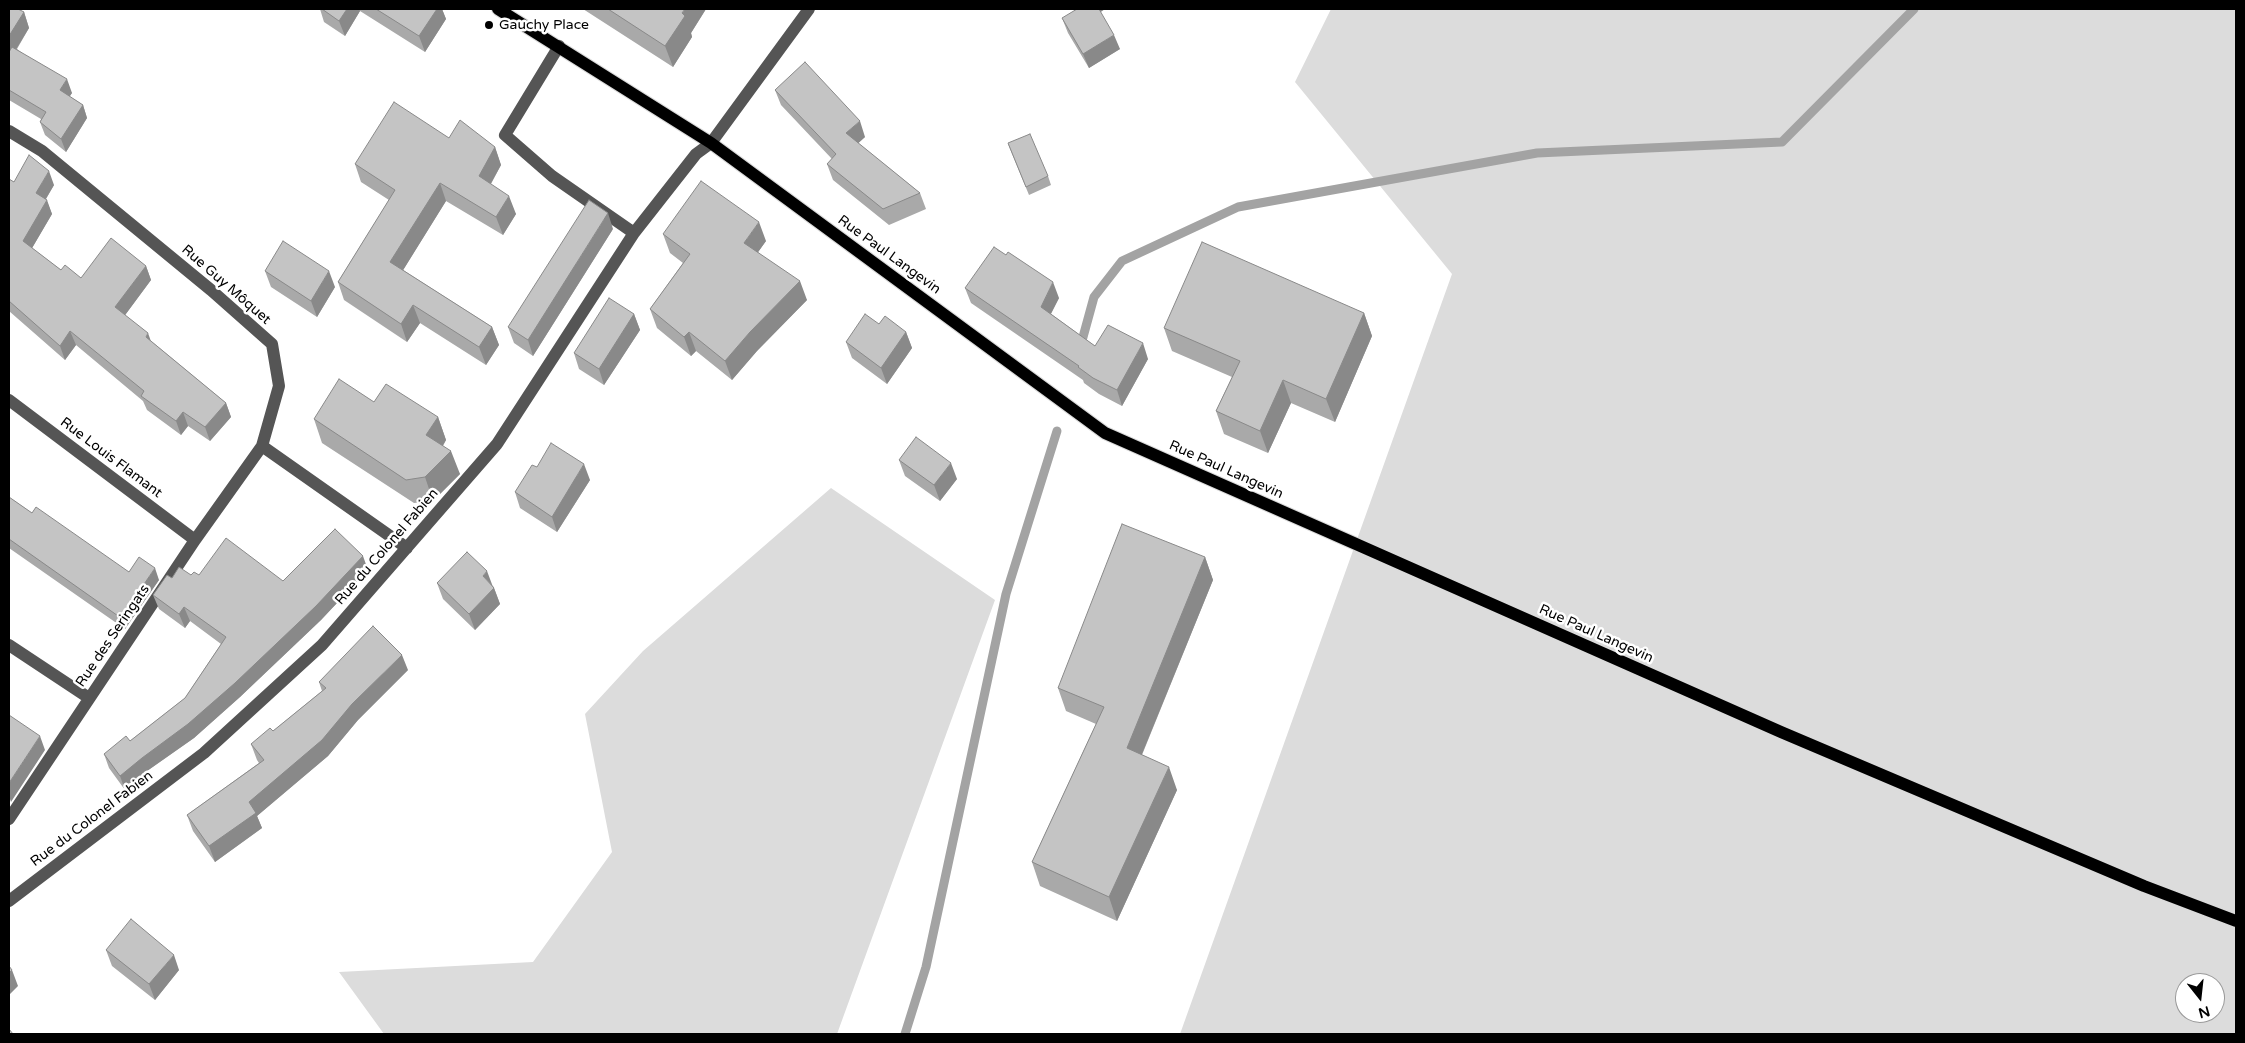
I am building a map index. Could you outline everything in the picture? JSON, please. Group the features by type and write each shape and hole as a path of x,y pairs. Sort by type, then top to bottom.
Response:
{"main road":[{"name":"Rue Paul Langevin","path":"498,9 711,143 1105,433 1781,732 2144,886 2236,921"}],"street":[{"name":"Rue du Colonel Fabien","path":"9,901 204,753 322,645 498,444 634,233 696,154 711,143 809,9"},
{"path":"559,46 505,135 552,176 634,233"},
{"name":"Rue Guy Môquet","path":"9,131 42,151 211,290 272,344 279,386 262,446"},
{"name":"Rue Louis Flamant","path":"9,400 195,540"},
{"path":"262,446 407,548"},
{"name":"Rue des Seringats","path":"9,819 195,540 262,446"},
{"path":"9,645 89,698"}],"shaded area":[{"path":"1331,9 2236,9 2236,1034 1180,1034 1452,274 1295,82"},
{"path":"831,488 995,600 837,1034 384,1034 339,972 533,962 612,852 585,714 643,651"}],"building":[{"path":"9,9 18,9 24,12 9,36"},
{"path":"322,9 347,9 339,21"},
{"path":"376,9 437,9 419,36"},
{"path":"608,9 685,9 682,13 685,16 665,46"},
{"path":"1077,9 1099,9 1114,35 1083,54 1062,18"},
{"path":"12,47 67,79 60,90 83,105 61,139 40,122 46,112 9,90 9,52"},
{"path":"805,62 860,121 846,133 920,193 883,209 827,164 836,154 775,90"},
{"path":"394,102 449,138 460,120 495,147 479,176 509,196 496,217 440,183 390,262 492,327 479,347 413,305 401,324 338,282 395,190 355,164"},
{"path":"1030,134 1048,176 1026,187 1008,143"},
{"path":"29,155 49,171 36,193 47,200 23,241 61,270 65,265 81,278 111,238 146,266 115,307 148,333 146,337 226,403 205,427 183,412 176,421 141,396 144,391 70,331 60,346 9,301 9,179 14,182"},
{"path":"701,181 759,222 744,243 800,281 750,332 725,361 689,332 684,337 650,309 690,254 663,234"},
{"path":"589,200 608,213 528,340 508,327"},
{"path":"283,241 329,271 311,301 265,271"},
{"path":"1202,242 1364,313 1326,399 1283,380 1260,431 1216,411 1240,361 1164,328"},
{"path":"994,247 1006,255 1008,252 1053,282 1041,307 1095,346 1108,325 1143,343 1117,390 1093,378 1079,366 965,288"},
{"path":"609,298 634,314 599,369 574,353"},
{"path":"865,314 879,324 885,316 906,332 881,368 846,342"},
{"path":"339,379 374,402 386,384 438,417 426,435 451,451 425,477 406,480 314,419"},
{"path":"916,437 951,463 934,485 899,460"},
{"path":"551,443 584,464 552,517 515,492 532,465 537,467"},
{"path":"9,497 32,513 36,507 129,572 139,557 155,568 121,618 9,539"},
{"path":"1122,524 1205,557 1127,748 1169,767 1109,897 1032,862 1104,707 1058,688"},
{"path":"335,529 363,556 316,606 235,683 188,724 120,776 104,754 126,736 130,741 185,698 226,637 184,607 179,614 153,595 167,575 172,578 179,567 191,575 194,572 199,575 226,538 283,581"},
{"path":"467,552 487,571 483,576 494,588 469,614 437,583"},
{"path":"373,626 402,655 352,704 322,740 249,802 256,813 209,846 187,815 264,760 251,744 270,728 273,731 326,688 319,682"},
{"path":"9,715 40,736 9,783"},
{"path":"131,919 174,955 149,984 106,950"}],"waterway":[{"path":"1080,348 1094,297 1122,261 1238,207 1537,153 1782,142 1914,9"},
{"path":"905,1034 926,967 1006,594 1057,431"}],"place":[{"name":"Gauchy Place","path":"489,25"}]}
